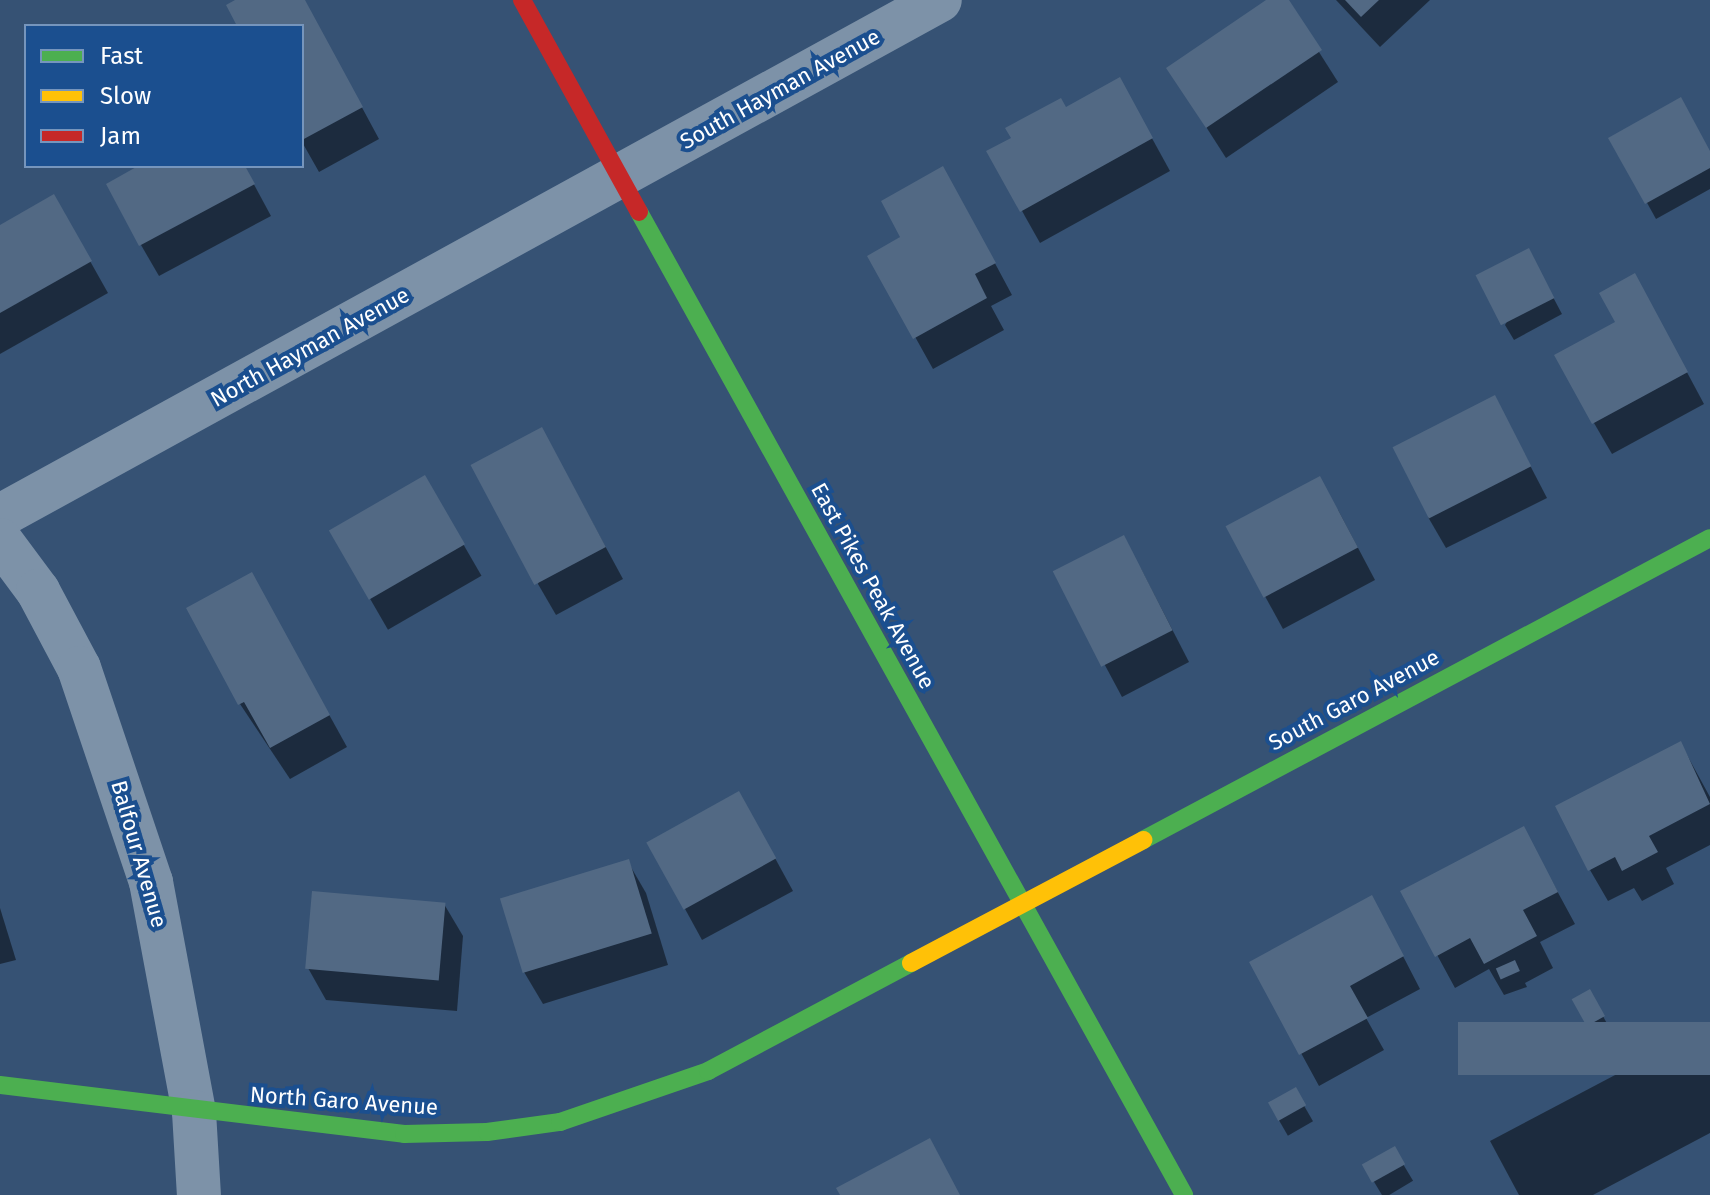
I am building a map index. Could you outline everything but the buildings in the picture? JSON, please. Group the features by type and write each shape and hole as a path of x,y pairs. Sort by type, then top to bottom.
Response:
{"street":[{"name":"East Pikes Peak Avenue","path":"522,0 1184,1195"},
{"name":"South Hayman Avenue","path":"621,179 940,0"},
{"name":"North Hayman Avenue","path":"0,516 621,179"},
{"name":"South Garo Avenue","path":"1020,903 1710,538"},
{"name":"Balfour Avenue","path":"0,540 38,591 79,668 151,882 194,1112 199,1195"},
{"name":"North Garo Avenue","path":"0,1085 194,1112 404,1134 487,1132 560,1122 708,1071 1020,903"}],"traffic: fast":[{"path":"639,212 1184,1195"},
{"path":"1143,840 1710,538"},
{"path":"0,1085 404,1134 487,1132 560,1122 708,1071 911,963"}],"traffic: slow":[{"path":"911,963 1143,840"}],"traffic: jam":[{"path":"522,0 639,212"}]}
